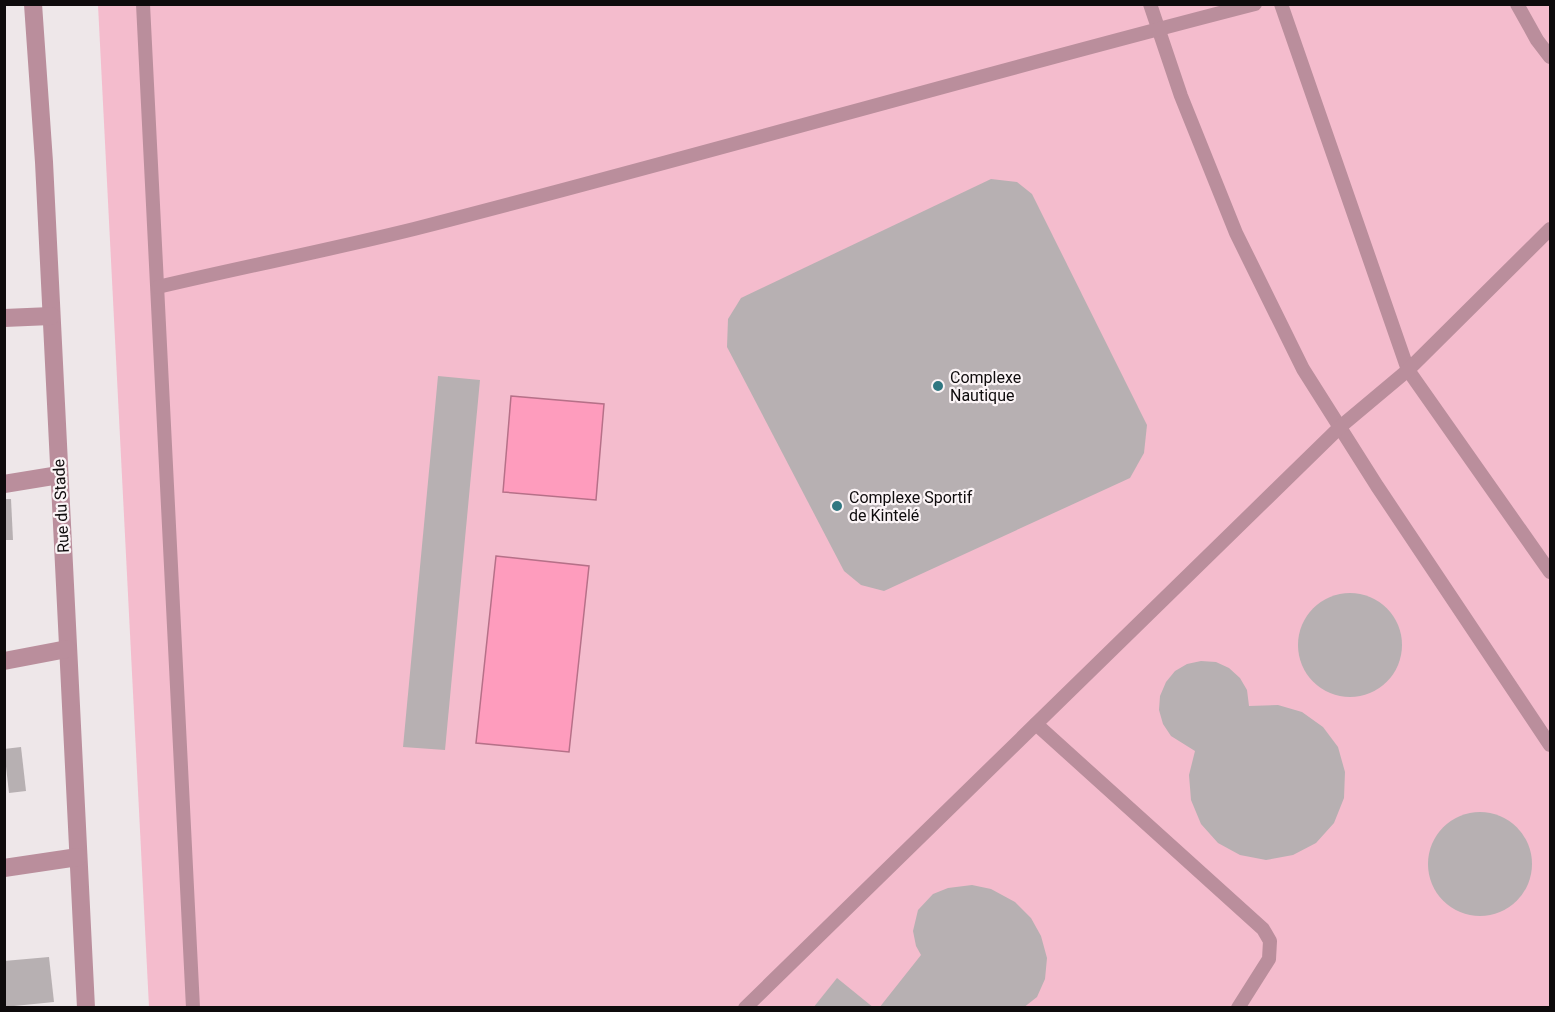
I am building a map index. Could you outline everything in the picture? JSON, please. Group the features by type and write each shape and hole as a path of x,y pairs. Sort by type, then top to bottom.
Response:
{"street":[{"name":"Rue du Stade","path":"33,4 44,162 86,1008"},
{"path":"4,318 51,316"},
{"path":"4,484 59,475"},
{"path":"4,661 67,649"},
{"path":"4,868 78,857"}],"lane":[{"path":"143,4 193,1008"},
{"path":"1150,4 1181,96 1236,233 1303,369 1377,486 1551,745"},
{"path":"158,286 410,230 1255,4"},
{"path":"1281,4 1408,370 1551,572"},
{"path":"1517,4 1537,40 1551,57"},
{"path":"745,1008 1340,427 1408,370 1551,230"},
{"path":"1036,724 1263,928 1270,941 1269,959 1238,1008"}],"shaded area":[{"name":"Complexe Sportif de Kintelé","path":"98,5 1550,5 1550,1007 149,1007"},
{"path":"511,396 604,404 596,500 503,492"},
{"path":"496,556 589,566 569,752 476,743"}],"building":[{"name":"Complexe Nautique","path":"991,179 1017,182 1032,194 1147,425 1144,453 1130,478 884,591 861,585 844,571 727,347 728,319 741,298"},
{"path":"438,376 480,380 445,750 403,747"},
{"path":"4,499 11,499 13,540 4,540"},
{"path":"1350,593 1370,597 1387,608 1398,625 1402,645 1398,665 1387,682 1370,693 1350,697 1330,693 1313,682 1302,665 1298,645 1302,625 1313,608 1330,597"},
{"path":"1201,661 1216,662 1229,668 1240,678 1247,690 1249,706 1278,705 1302,712 1323,727 1338,747 1345,772 1344,798 1334,823 1316,843 1293,855 1266,860 1240,855 1218,843 1201,824 1191,800 1189,775 1195,751 1171,736 1163,724 1159,710 1160,696 1166,682 1175,671 1187,664"},
{"path":"21,747 26,791 9,793 4,749"},
{"path":"1480,812 1500,816 1517,827 1528,844 1532,864 1528,884 1517,901 1500,912 1480,916 1460,912 1443,901 1432,884 1428,864 1432,844 1443,827 1460,816"},
{"path":"972,885 991,889 1015,902 1031,918 1041,936 1047,958 1045,979 1037,997 1023,1008 879,1008 921,955 916,946 913,931 918,910 933,894 948,888"},
{"path":"49,957 54,1002 4,1007 4,961"},
{"path":"837,978 874,1008 813,1008"}],"place":[{"name":"Complexe Nautique","path":"938,386"},
{"name":"Complexe Sportif de Kintelé","path":"837,506"}]}
